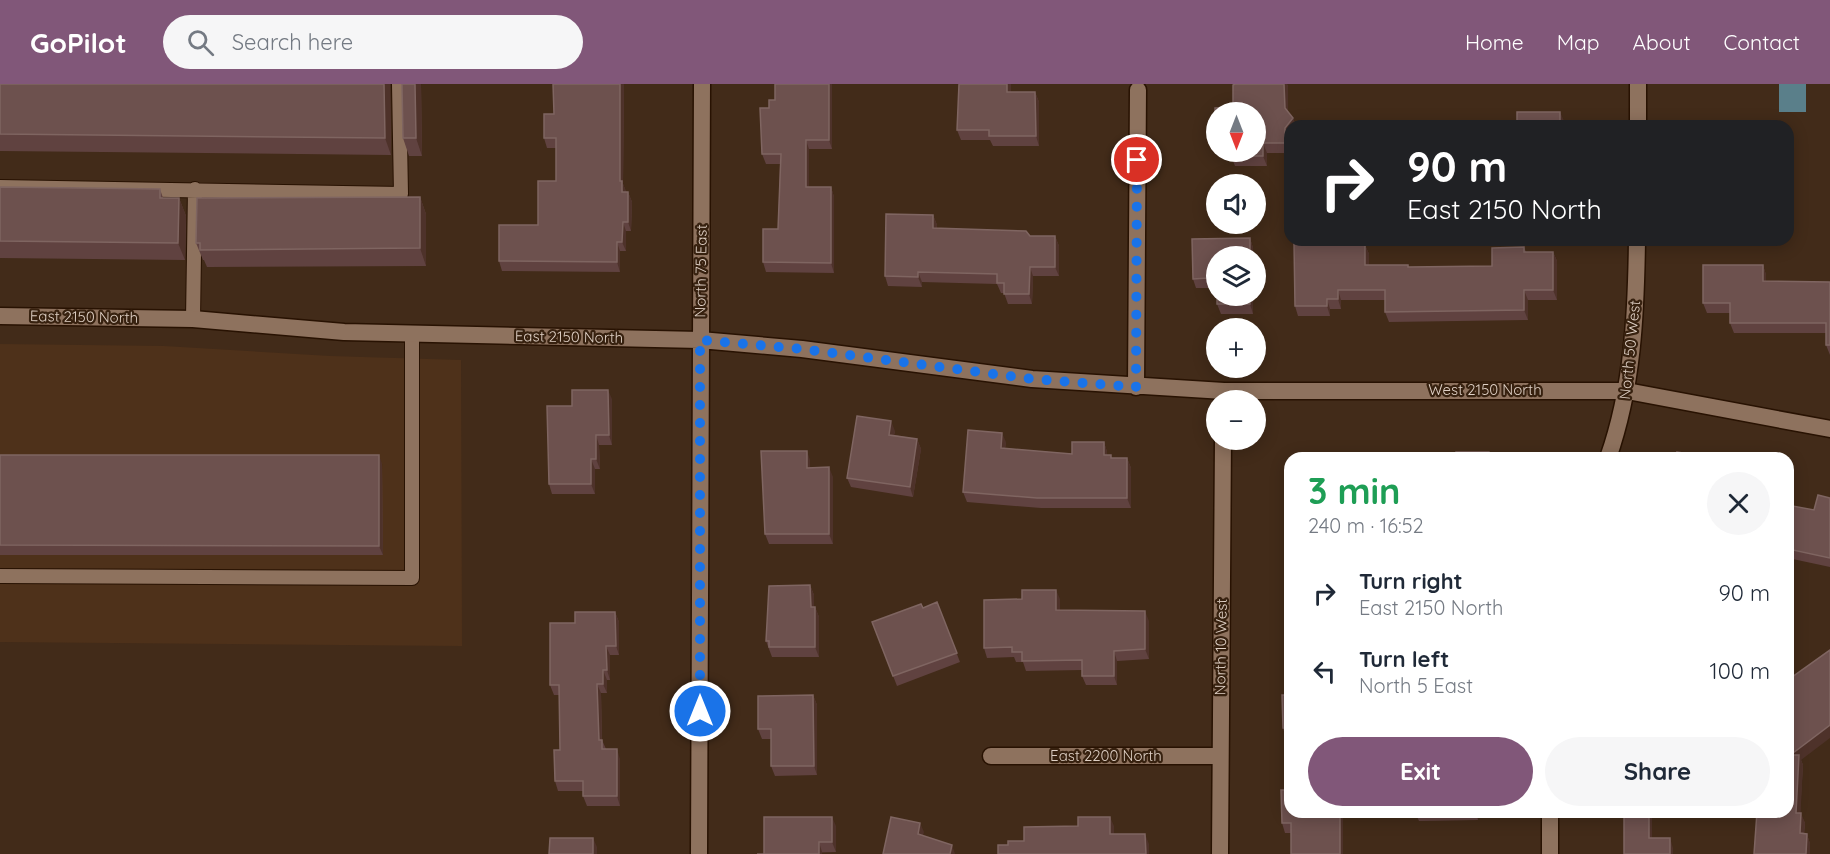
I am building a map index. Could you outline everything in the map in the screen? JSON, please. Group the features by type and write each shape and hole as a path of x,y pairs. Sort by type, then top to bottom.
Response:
{"street":[{"name":"North 75 East","path":"699,854 702,84"},
{"path":"1638,84 1638,120"},
{"path":"1136,387 1138,90"},
{"name":"North 50 West","path":"1610,452 1619,427 1627,390 1635,316 1637,246"},
{"name":"East 2150 North","path":"0,316 193,319 344,332 700,340 802,349 1032,379 1136,387"},
{"name":"West 2150 North","path":"1136,387 1206,394"},
{"name":"West 2150 North","path":"1266,395 1627,390 1830,429"},
{"name":"North 10 West","path":"1220,854 1223,450"},
{"name":"East 2200 North","path":"991,756 1220,756"},
{"path":"1550,818 1550,854"}],"lane":[{"path":"0,187 401,194 399,84"},
{"path":"193,319 195,189"},
{"path":"0,576 412,578 412,334"}],"shaded area":[{"path":"0,344 164,346 330,356 461,360 462,646 0,642"}],"water":[{"path":"1779,84 1806,84 1806,112 1779,112"}],"building":[{"path":"0,84 384,84 385,138 0,134"},
{"path":"402,84 415,84 416,138 403,138"},
{"path":"553,84 620,84 620,181 622,181 622,192 628,192 628,222 623,222 622,242 617,242 617,262 499,261 499,225 538,225 538,181 556,181 556,138 544,138 544,114 554,114"},
{"path":"775,84 829,84 829,140 806,140 806,187 831,187 831,263 763,262 763,229 778,229 781,154 762,154 760,108 769,108 769,100 775,100"},
{"path":"959,84 1007,84 1007,92 1035,92 1036,136 989,136 989,130 957,130"},
{"path":"1235,84 1284,84 1285,108 1293,118 1284,120 1284,143 1266,143 1266,102 1233,102 1233,85"},
{"path":"1517,112 1560,112 1560,120 1517,120"},
{"path":"0,187 160,189 160,198 179,198 178,243 0,241"},
{"path":"420,197 420,248 200,250 200,243 196,243 197,198"},
{"path":"886,214 933,215 933,228 1026,231 1030,236 1055,236 1055,267 1030,267 1029,294 1004,294 1004,283 997,283 997,274 918,272 918,277 885,276"},
{"path":"1250,238 1250,246 1206,246 1206,278 1193,279 1192,239"},
{"path":"1294,246 1365,246 1365,265 1408,265 1408,267 1492,266 1492,248 1524,247 1524,252 1553,252 1553,290 1524,290 1524,310 1385,312 1385,290 1338,290 1338,299 1327,299 1327,306 1295,306"},
{"path":"1703,265 1763,265 1763,281 1830,282 1830,345 1826,345 1826,323 1730,323 1730,303 1703,303"},
{"path":"572,390 608,390 609,435 596,435 596,459 591,459 591,484 549,484 547,406 572,406"},
{"path":"857,416 891,421 889,435 917,439 910,487 847,478"},
{"path":"968,430 1002,433 1001,448 1072,454 1072,442 1104,442 1104,455 1111,455 1111,458 1127,458 1127,498 1037,498 963,492"},
{"path":"761,451 807,451 807,468 829,467 829,534 765,534"},
{"path":"0,455 379,455 379,546 0,545"},
{"path":"1818,495 1830,498 1830,558 1794,550 1794,506 1814,510"},
{"path":"810,585 811,607 815,607 815,647 769,647 769,641 766,641 769,586"},
{"path":"1022,590 1056,590 1056,610 1145,611 1145,649 1114,651 1114,676 1082,676 1082,660 1022,661 1022,652 1012,652 1012,647 984,648 984,600 1022,599"},
{"path":"937,602 957,653 893,676 872,622 921,604 923,608"},
{"path":"575,612 615,612 616,646 606,646 607,670 603,670 603,684 597,684 599,740 602,740 602,749 617,749 617,796 583,796 583,781 555,781 554,750 560,750 559,685 550,685 550,623 575,623"},
{"path":"1830,650 1830,725 1794,752 1794,676"},
{"path":"813,695 814,766 771,766 771,729 758,729 758,696"},
{"path":"1282,695 1284,695 1284,728 1283,728"},
{"path":"1794,755 1799,755 1796,813 1801,813 1800,833 1807,834 1806,854 1754,854 1757,818 1794,818"},
{"path":"1281,790 1284,790 1284,818 1340,818 1340,854 1291,854 1291,823 1282,823"},
{"path":"764,817 832,817 832,842 819,842 819,854 764,854"},
{"path":"891,817 920,823 918,834 952,845 950,854 883,854"},
{"path":"1078,817 1110,817 1110,834 1145,834 1146,854 998,854 998,845 1008,845 1008,841 1024,841 1024,827 1078,826"},
{"path":"1624,818 1649,818 1649,838 1670,838 1670,854 1624,854"},
{"path":"550,838 593,838 593,854 549,854"}],"route":[{"path":"700,711 700,340 802,349 1032,379 1136,387 1137,160"}]}
